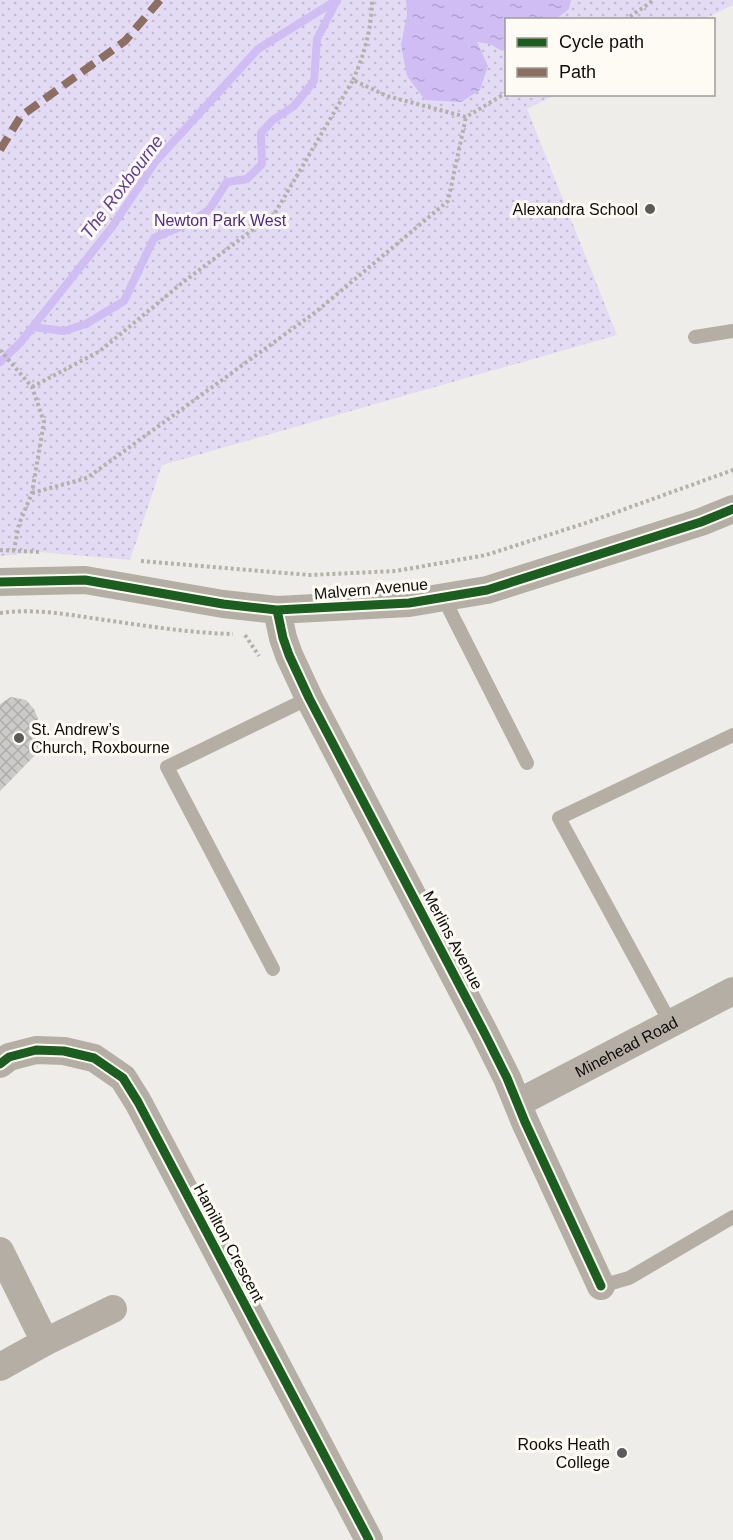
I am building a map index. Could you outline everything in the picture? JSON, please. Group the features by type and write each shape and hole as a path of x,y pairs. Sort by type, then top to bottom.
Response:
{"street":[{"name":"Malvern Avenue","path":"7,582 85,580 223,604 277,610 409,603 487,590 701,522 733,509"},
{"name":"Merlins Avenue","path":"277,610 289,655 309,698 485,1034 601,1286"},
{"name":"Minehead Road","path":"518,1103 733,991"},
{"name":"Hamilton Crescent","path":"0,1064 9,1057 36,1050 64,1051 94,1058 123,1078 138,1102 369,1540"},
{"path":"0,1251 45,1342"},
{"path":"0,1367 112,1309"}],"lane":[{"path":"695,337 733,331"},
{"path":"443,597 527,763"},
{"path":"273,969 166,767 309,698"},
{"path":"671,1024 559,818 733,735"},
{"path":"601,1286 629,1278 733,1217"}],"path":[{"path":"32,387 100,351 182,283 275,213 361,63 372,13 372,0"},
{"path":"628,18 654,0"},
{"path":"353,80 387,96 466,117 505,94"},
{"path":"32,493 87,478 317,311 448,201 466,117"},
{"path":"0,350 32,387 44,422 32,493 19,524 7,582"},
{"path":"132,560 310,575 396,571 486,555 589,522 733,470"},
{"path":"0,550 51,553"}],"green space":[{"name":"Newton Park West","path":"0,0 733,0 733,5 706,18 505,18 505,96 553,96 527,109 617,335 162,465 130,560 39,552 0,556"}],"water":[{"path":"406,0 571,0 569,9 557,18 505,18 505,50 502,51 490,44 477,42 488,66 480,90 461,102 425,100 407,76 401,45 407,15"}],"building":[{"name":"St. Andrew’s Church, Roxbourne","path":"11,697 26,700 34,709 38,719 30,730 44,746 0,791 0,704"}],"waterway":[{"name":"The Roxbourne","path":"0,362 20,343 112,227 155,162 258,49 337,0"},
{"path":"33,327 64,331 86,324 124,301 154,238 189,223 209,210 227,182 247,179 262,164 261,133 273,120 294,106 314,81 317,39 336,2"}],"marked path":[{"path":"0,150 21,116 125,41 160,0"}],"cycle path":[{"path":"0,582 85,580 223,604 277,610 409,603 487,590 701,522 733,509"},
{"path":"277,610 289,655 309,698 507,1078 601,1286"},
{"path":"0,1064 9,1057 36,1050 64,1051 94,1058 123,1078 138,1102 369,1540"}],"place":[{"name":"Alexandra School","path":"650,209"},
{"name":"St. Andrew’s Church, Roxbourne","path":"19,738"},
{"name":"Rooks Heath College","path":"622,1453"}]}
